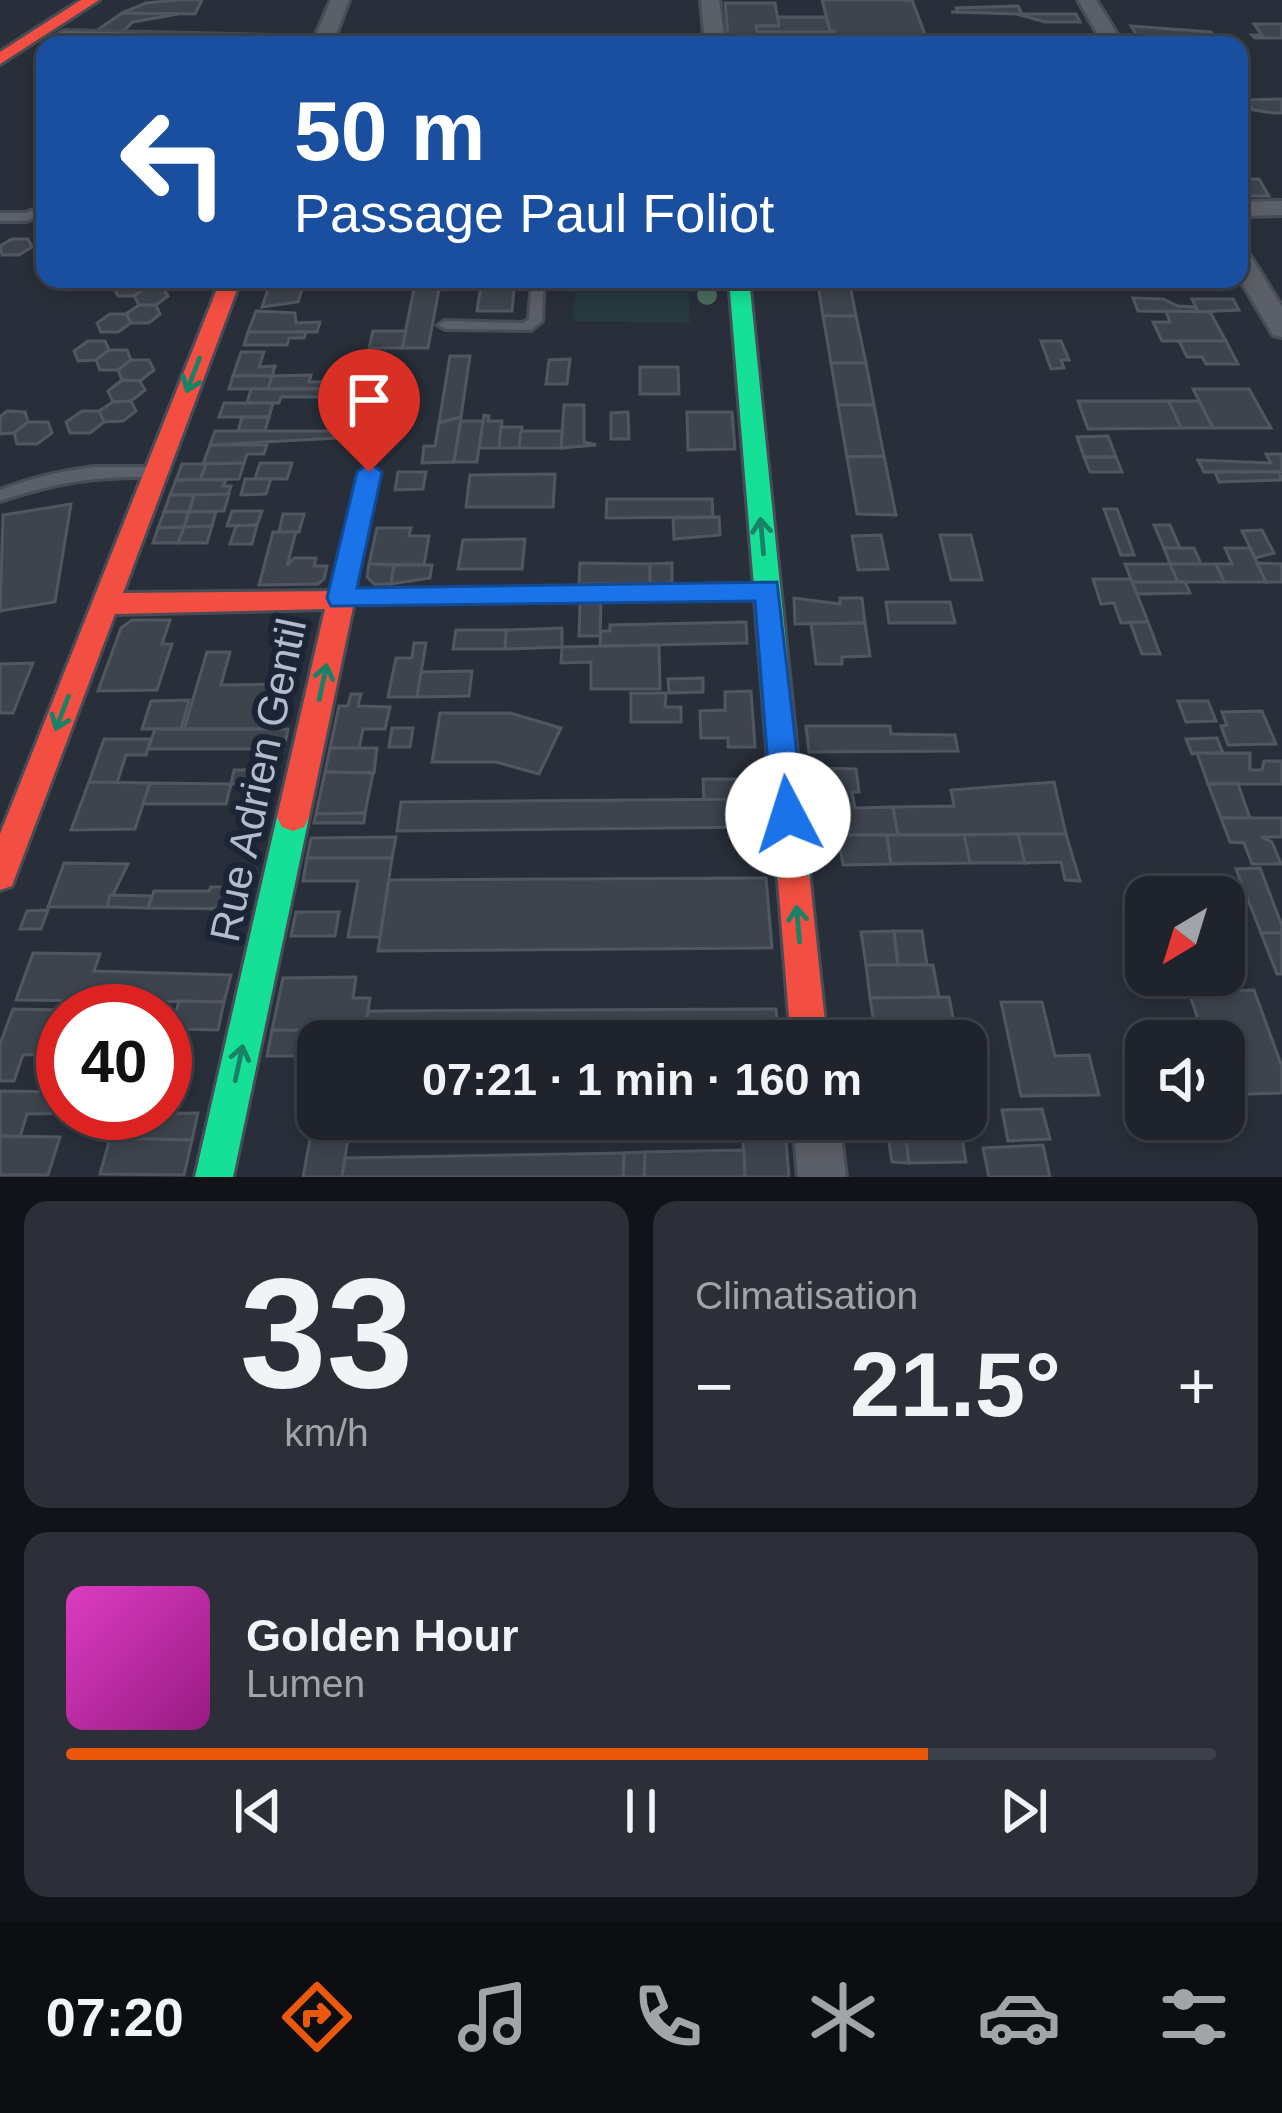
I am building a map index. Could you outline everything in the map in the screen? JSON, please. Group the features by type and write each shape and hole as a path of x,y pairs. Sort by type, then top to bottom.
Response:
{"street":[{"path":"0,59 91,0"},
{"path":"66,36 120,0"},
{"path":"325,36 340,0"},
{"path":"710,0 714,36"},
{"path":"1087,0 1109,36"},
{"path":"0,80 36,56"},
{"path":"1248,209 1282,208"},
{"path":"1248,271 1282,329"},
{"path":"0,875 227,288"},
{"path":"740,288 807,1020"},
{"path":"104,604 341,598"},
{"name":"Rue Adrien Gentil","path":"214,1177 341,598"},
{"path":"818,1140 822,1177"}],"lane":[{"path":"0,217 36,213"},
{"path":"445,325 526,327 535,321 537,288"},
{"path":"0,496 46,476 106,470 155,472"},
{"name":"Rue Adrien Gentil","path":"341,598 369,472"},
{"path":"341,598 767,590"}],"shaded area":[{"path":"575,288 688,288 690,323 573,321"}],"building":[{"path":"202,0 195,14 122,13 146,3"},
{"path":"822,0 912,0 926,36 728,36 725,3 775,3 779,26 756,26 757,32 836,32 830,30"},
{"path":"1018,6 1022,14 951,12 958,12 956,8"},
{"path":"122,13 178,14 133,22 118,36 93,33"},
{"path":"1017,14 1076,14 1080,22 1045,22"},
{"path":"778,17 826,17 830,30 836,32 757,32 756,26 779,26"},
{"path":"1254,24 1282,24 1282,38 1255,38 1252,35 1262,35"},
{"path":"1131,26 1211,32 1214,36 1137,36"},
{"path":"1282,99 1282,113 1253,110 1248,100"},
{"path":"1248,179 1259,179 1269,196 1248,196"},
{"path":"12,239 28,239 32,247 19,255 2,255 0,246"},
{"path":"114,288 146,288 134,296 118,296"},
{"path":"146,288 164,288 168,296 156,305 139,305 134,296"},
{"path":"414,288 439,288 428,348 402,348"},
{"path":"481,288 514,288 512,311 477,311"},
{"path":"818,288 851,288 856,316 823,316"},
{"path":"268,289 302,289 298,302 262,307"},
{"path":"1133,298 1163,299 1195,307 1198,312 1138,311"},
{"path":"1192,299 1233,299 1239,310 1198,312"},
{"path":"139,305 156,305 160,314 149,323 131,323 126,314"},
{"path":"256,311 295,313 296,323 320,322 317,332 248,332"},
{"path":"1166,311 1210,312 1226,341 1162,341 1153,322 1170,322"},
{"path":"110,314 126,314 131,323 118,332 101,332 97,323"},
{"path":"823,316 856,316 866,363 831,363"},
{"path":"373,331 406,331 402,348 369,348"},
{"path":"248,332 306,332 304,338 289,338 287,345 244,345"},
{"path":"88,341 105,341 109,350 96,360 78,361 74,351"},
{"path":"1041,341 1061,341 1069,360 1061,360 1064,368 1051,369"},
{"path":"1179,341 1226,341 1238,364 1206,364 1202,357 1187,357"},
{"path":"109,350 127,350 131,360 118,370 100,370 96,360"},
{"path":"241,352 264,352 259,367 275,366 272,376 233,376"},
{"path":"450,356 470,356 461,417 439,423"},
{"path":"570,359 567,384 546,384 549,360"},
{"path":"131,360 149,360 154,370 140,381 122,380 118,370"},
{"path":"831,363 866,363 874,405 838,405"},
{"path":"640,367 678,367 679,394 640,394"},
{"path":"311,375 309,382 374,381 372,388 268,389 272,376"},
{"path":"233,376 272,376 268,389 229,389"},
{"path":"122,380 140,381 145,390 131,401 113,402 108,391"},
{"path":"251,389 359,389 357,397 281,397 279,403 247,403"},
{"path":"1193,389 1249,389 1271,428 1213,428"},
{"path":"131,401 136,411 123,421 104,422 99,411 113,402"},
{"path":"1078,401 1169,401 1181,428 1088,429"},
{"path":"1169,401 1199,401 1213,428 1181,428"},
{"path":"224,403 273,403 269,417 219,417"},
{"path":"564,405 584,405 584,442 596,445 561,448"},
{"path":"838,405 874,405 884,456 847,457"},
{"path":"7,411 25,412 28,422 14,433 0,434 0,417"},
{"path":"82,411 99,411 104,422 90,433 70,433 66,422"},
{"path":"628,412 629,439 611,439 611,413"},
{"path":"687,412 732,412 735,449 688,450"},
{"path":"484,415 489,416 488,421 502,421 499,448 479,448"},
{"path":"242,417 269,417 265,431 238,431"},
{"path":"461,417 454,462 422,463 424,446 435,446 439,423"},
{"path":"461,421 483,421 477,462 454,462"},
{"path":"28,422 48,422 52,433 37,444 17,444 14,433"},
{"path":"501,427 522,427 519,448 499,448"},
{"path":"215,431 338,431 337,438 210,445"},
{"path":"521,431 562,431 561,448 519,448"},
{"path":"1108,436 1116,457 1084,457 1077,437"},
{"path":"210,445 267,445 264,454 247,454 244,463 203,464"},
{"path":"1266,454 1282,454 1282,472 1204,472 1198,460 1271,463"},
{"path":"884,456 896,515 857,514 847,457"},
{"path":"1084,457 1116,457 1122,472 1090,472"},
{"path":"244,463 239,479 200,480 206,464"},
{"path":"260,463 292,463 287,479 255,479"},
{"path":"182,464 206,464 200,480 176,480"},
{"path":"398,472 426,472 423,489 395,490"},
{"path":"1215,472 1279,472 1282,480 1219,482"},
{"path":"555,474 553,507 466,507 470,475"},
{"path":"245,479 271,479 266,494 241,495"},
{"path":"176,480 226,480 223,486 231,486 228,495 170,495"},
{"path":"229,494 224,511 189,512 194,495"},
{"path":"170,495 194,495 189,512 164,512"},
{"path":"607,499 712,499 713,517 606,518"},
{"path":"71,504 55,602 0,611 3,515"},
{"path":"1104,509 1117,509 1134,555 1121,555"},
{"path":"232,511 262,511 257,525 227,526"},
{"path":"164,512 189,512 184,527 158,528"},
{"path":"189,512 216,512 212,526 184,527"},
{"path":"283,514 304,514 299,532 279,532"},
{"path":"719,517 720,535 674,539 673,518"},
{"path":"257,525 252,544 230,544 236,526"},
{"path":"1154,525 1170,525 1180,548 1164,548"},
{"path":"212,526 207,543 178,543 184,527"},
{"path":"184,527 178,543 153,543 158,528"},
{"path":"377,528 411,528 409,536 429,536 424,565 369,564"},
{"path":"1262,530 1274,553 1255,558 1242,531"},
{"path":"273,532 296,532 287,566 294,558 316,558 314,566 327,566 324,579 318,584 259,585"},
{"path":"881,535 888,569 858,570 852,536"},
{"path":"940,535 971,535 982,580 951,580"},
{"path":"525,539 522,569 458,569 463,540"},
{"path":"1164,548 1194,548 1201,564 1170,564"},
{"path":"1225,548 1250,548 1266,582 1224,582 1216,564 1232,564"},
{"path":"580,563 650,564 650,584 579,584"},
{"path":"672,563 672,583 650,584 650,564"},
{"path":"1257,563 1282,564 1282,582 1266,582"},
{"path":"369,564 394,565 391,584 374,584 367,577"},
{"path":"1125,564 1170,564 1178,582 1132,582"},
{"path":"1170,564 1216,564 1224,582 1178,582"},
{"path":"394,565 432,565 430,578 391,584"},
{"path":"1093,579 1131,579 1148,622 1121,623 1114,603 1101,604"},
{"path":"1132,582 1185,582 1190,593 1137,594"},
{"path":"794,598 840,604 840,598 862,598 865,623 795,624"},
{"path":"580,601 601,601 600,636 579,636"},
{"path":"886,602 950,602 955,623 889,623"},
{"path":"132,620 170,620 162,644 172,644 157,690 98,691 121,628"},
{"path":"746,622 747,643 600,646 601,631 610,631 610,625"},
{"path":"1130,622 1148,622 1160,654 1142,654"},
{"path":"865,623 870,656 842,657 842,664 816,664 811,624"},
{"path":"562,628 562,647 505,649 506,630"},
{"path":"456,630 506,630 505,649 453,649"},
{"path":"414,643 426,643 417,697 388,697 396,658 412,658"},
{"path":"659,645 660,689 591,689 591,662 561,663 562,647"},
{"path":"207,652 230,652 221,685 278,684 268,729 184,729"},
{"path":"33,663 13,713 0,713 0,664"},
{"path":"472,671 469,696 417,697 421,672"},
{"path":"703,678 703,692 669,693 668,679"},
{"path":"751,691 755,747 728,747 728,738 701,738 700,711 725,710 725,692"},
{"path":"631,693 666,693 665,707 681,707 681,722 631,722"},
{"path":"351,694 361,694 358,706 390,707 385,729 363,729 359,748 330,748 339,706 348,706"},
{"path":"189,700 181,729 142,729 151,701"},
{"path":"1178,701 1208,701 1216,721 1186,722"},
{"path":"1262,711 1276,744 1228,745 1222,712"},
{"path":"440,713 510,713 561,728 539,774 496,762 432,762"},
{"path":"806,726 890,726 891,734 955,735 958,751 809,752"},
{"path":"392,728 413,728 410,747 389,747"},
{"path":"155,729 288,729 284,749 148,749"},
{"path":"1217,738 1223,753 1192,754 1186,739"},
{"path":"104,739 151,739 146,755 126,755 117,783 89,782"},
{"path":"330,748 377,748 374,773 325,772"},
{"path":"1197,753 1250,753 1250,770 1262,770 1264,761 1282,761 1282,784 1208,784"},
{"path":"810,768 856,769 855,808 893,807 898,835 818,835"},
{"path":"234,770 270,770 267,784 231,784"},
{"path":"325,772 373,773 365,813 316,814"},
{"path":"703,779 758,779 760,799 704,800"},
{"path":"89,782 150,783 135,829 71,830"},
{"path":"1054,782 1066,834 898,835 893,807 954,806 951,790"},
{"path":"150,783 231,784 226,804 143,804"},
{"path":"1208,784 1238,784 1250,818 1221,818"},
{"path":"760,799 762,827 397,831 401,802"},
{"path":"365,813 364,823 314,823 316,814"},
{"path":"1221,818 1282,818 1282,837 1261,837 1272,842 1281,864 1252,864 1244,843 1230,842"},
{"path":"1018,834 1025,863 970,863 964,835"},
{"path":"1018,834 1066,834 1080,881 1065,880 1061,862 1025,863"},
{"path":"838,835 887,835 891,864 843,865"},
{"path":"887,835 964,835 970,863 891,864"},
{"path":"396,837 392,858 307,858 311,838"},
{"path":"307,858 392,858 380,937 348,937 358,881 303,881"},
{"path":"64,863 128,864 107,907 48,907"},
{"path":"1260,868 1282,933 1261,933 1245,892 1245,876 1239,876 1236,869"},
{"path":"766,878 772,948 378,951 389,880"},
{"path":"211,887 251,887 247,909 148,908 154,891 209,891"},
{"path":"110,895 152,896 148,908 107,907"},
{"path":"48,910 41,929 20,929 27,911"},
{"path":"296,912 339,912 335,936 291,936"},
{"path":"894,931 898,965 866,965 861,932"},
{"path":"894,931 922,931 927,965 898,965"},
{"path":"1261,933 1282,933 1282,974 1277,974"},
{"path":"33,953 100,954 94,971 231,975 224,1002 192,1002 192,984 36,984 36,1000 16,1000"},
{"path":"866,965 933,965 939,997 870,998"},
{"path":"356,977 353,998 370,998 367,1020 297,1020 297,1030 272,1030 283,978"},
{"path":"1245,990 1254,990 1282,1067 1282,1093 1245,1094 1245,1020 1198,1020 1190,996 1245,996"},
{"path":"949,997 953,1020 873,1020 870,998"},
{"path":"192,1001 224,1002 218,1030 192,1029"},
{"path":"1001,1002 1042,1002 1055,1056 1089,1055 1099,1095 1021,1096"},
{"path":"13,1009 36,1009 36,1055 23,1055 14,1081 0,1081 0,1044"},
{"path":"776,1009 777,1020 366,1020 368,1011"},
{"path":"272,1030 297,1030 297,1056 267,1056"},
{"path":"0,1091 36,1092 36,1114 27,1114 20,1137 0,1136"},
{"path":"1042,1109 1050,1139 1008,1141 1002,1110"},
{"path":"0,1136 59,1140 48,1175 0,1175"},
{"path":"109,1140 192,1140 184,1175 100,1174"},
{"path":"310,1140 348,1140 342,1177 303,1177"},
{"path":"743,1140 786,1140 789,1177 745,1177"},
{"path":"888,1140 906,1140 909,1163 892,1162"},
{"path":"906,1140 962,1140 966,1162 909,1163"},
{"path":"1043,1145 1050,1177 989,1177 983,1148"},
{"path":"744,1150 745,1177 644,1177 645,1152"},
{"path":"645,1152 644,1177 623,1177 624,1153"},
{"path":"624,1153 623,1177 342,1177 345,1158"}],"traffic: fast":[{"path":"740,288 794,881"},
{"path":"214,1177 293,817"}],"traffic: jam":[{"path":"0,59 91,0"},
{"path":"0,875 228,288"},
{"path":"103,604 341,598 293,817"},
{"path":"794,881 807,1020"}],"route":[{"path":"369,472 341,598 767,590 788,815"}]}
